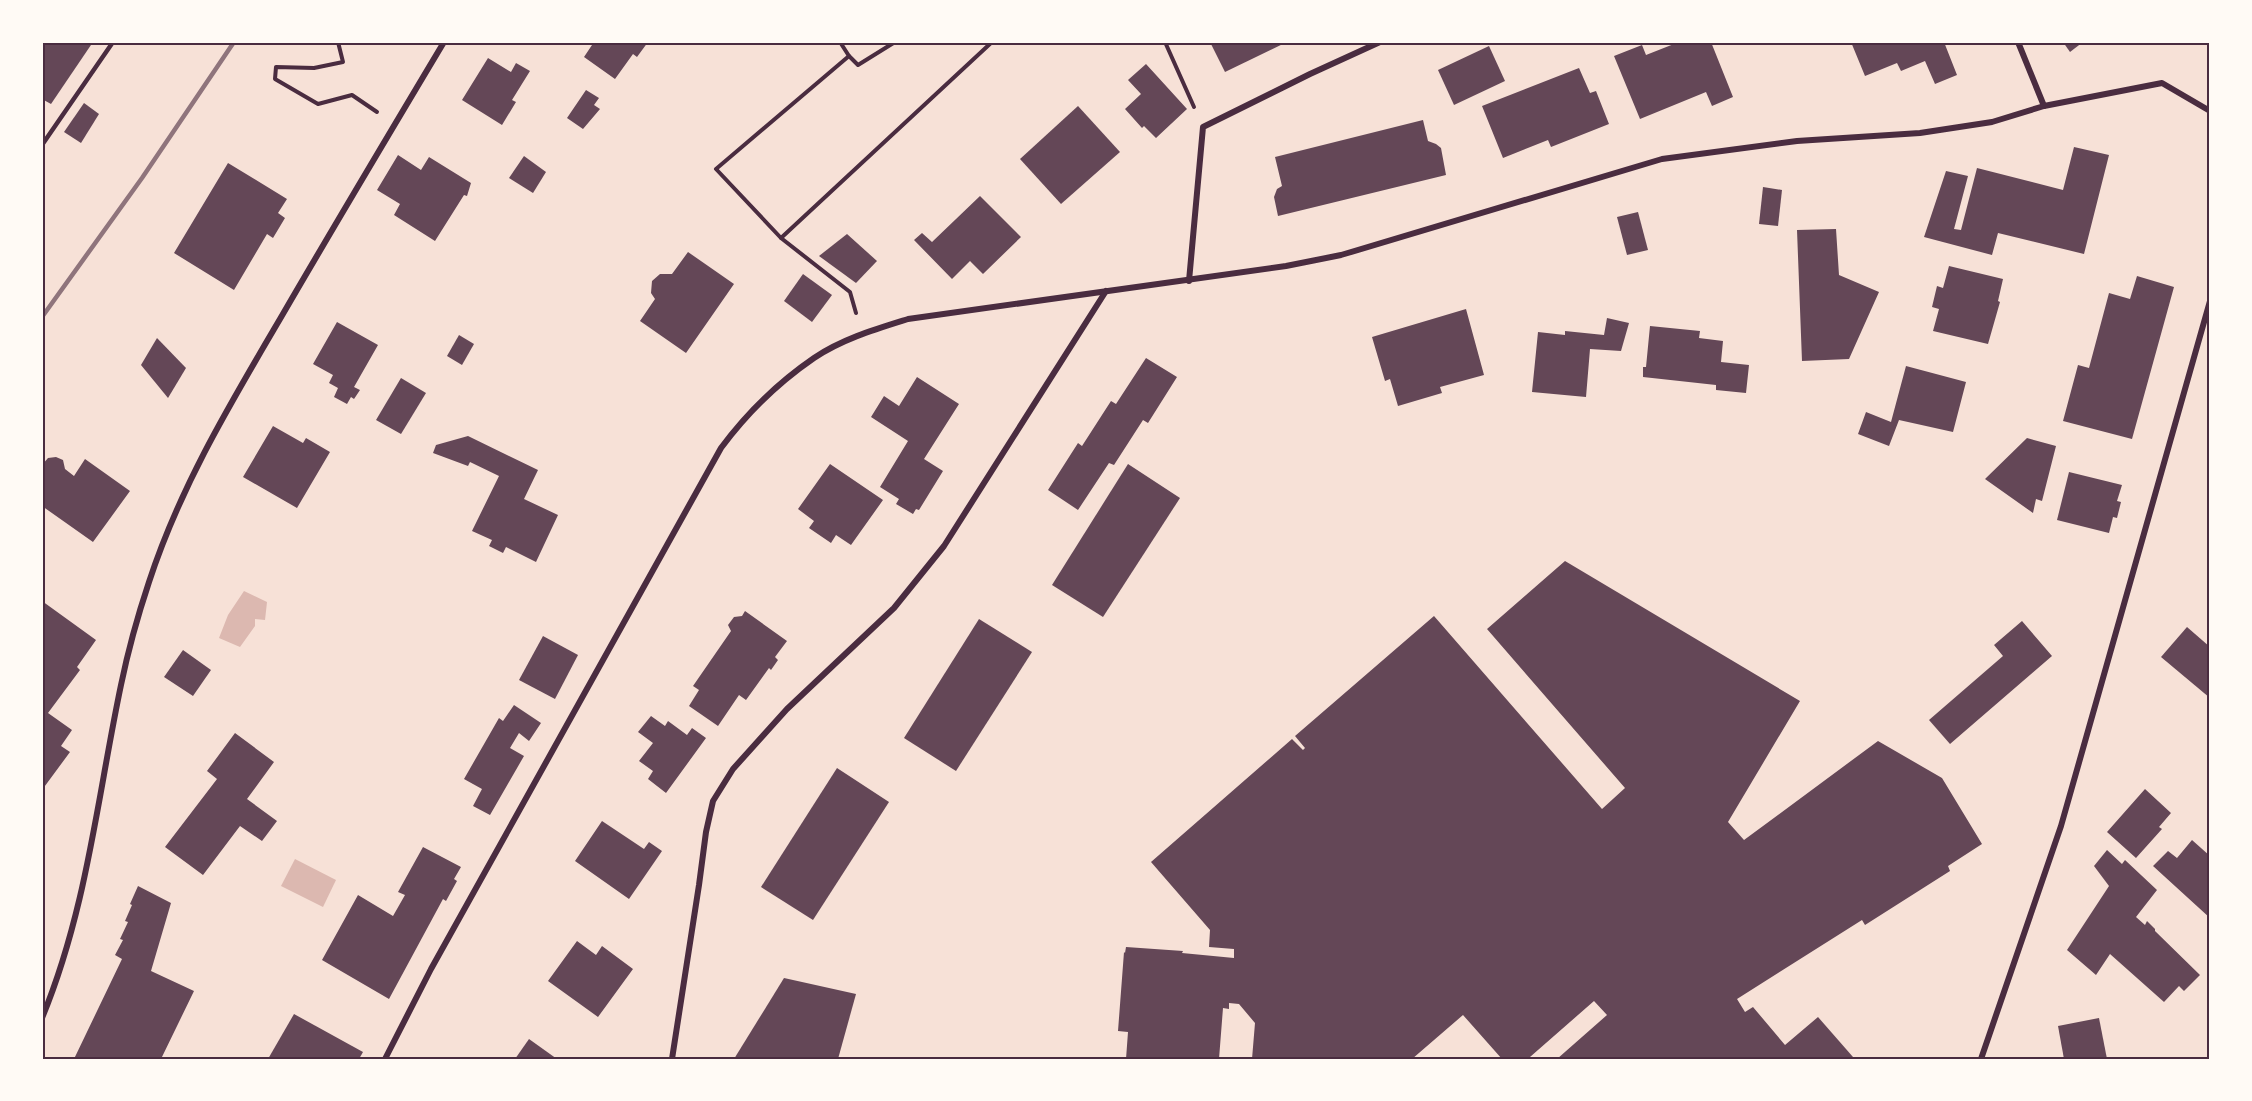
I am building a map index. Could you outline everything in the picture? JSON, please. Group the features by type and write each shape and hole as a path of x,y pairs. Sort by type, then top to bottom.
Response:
{"street":[{"path":"42,1018 57,982 76,919 94,838 121,683 149,581 181,496 220,422 444,42"},
{"path":"1189,281 1203,127 1380,42"},
{"path":"2018,42 2044,106"},
{"path":"385,1059 431,969 721,448 741,421 815,357 862,335 908,319 1189,281 1341,255 1662,159 1797,141 1920,133 1992,122 2044,106 2162,83 2210,111"},
{"path":"672,1059 706,832 713,801 733,769 748,752 787,709 894,608 944,546 1106,291"},
{"path":"1981,1059 2061,826 2210,301"}],"lane":[{"path":"42,145 113,42"}],"path":[{"path":"338,42 343,62 314,68 276,67 275,79 318,104 352,95 362,102"},
{"path":"840,42 858,65 895,42"},
{"path":"781,238 992,42"},
{"path":"1165,42 1203,127"},
{"path":"849,56 716,169 781,238 850,292 862,335"}],"shaded area":[{"path":"244,591 267,602 265,620 255,619 255,626 240,647 219,638 228,615"},
{"path":"295,859 336,880 323,907 281,886"}],"building":[{"path":"45,42 93,42 51,104 42,99 42,47"},
{"path":"594,42 648,42 637,57 633,54 615,79 584,57"},
{"path":"1210,42 1287,42 1225,72"},
{"path":"1679,42 1711,42 1733,97 1712,106 1706,92 1640,119 1614,56 1642,45 1646,55"},
{"path":"1851,42 1944,42 1957,75 1935,84 1925,61 1901,71 1897,63 1865,76"},
{"path":"2063,42 2083,42 2070,52"},
{"path":"1489,46 1505,81 1454,105 1438,70"},
{"path":"488,58 511,72 516,63 530,71 512,100 516,102 502,125 462,100"},
{"path":"1146,64 1187,109 1156,138 1144,126 1142,128 1125,109 1141,94 1128,80"},
{"path":"1579,68 1590,93 1596,91 1609,124 1551,147 1548,140 1503,158 1482,106"},
{"path":"586,90 599,98 594,105 600,109 583,129 567,118"},
{"path":"84,103 99,114 81,143 64,132"},
{"path":"1078,106 1120,152 1061,204 1020,159"},
{"path":"1423,120 1428,141 1441,148 1446,175 1278,216 1274,197 1277,189 1282,186 1275,157"},
{"path":"2074,147 2109,155 2084,254 1998,233 1992,255 1924,237 1946,171 1968,176 1954,229 1961,230 1977,168 2063,190"},
{"path":"398,155 421,170 429,157 471,183 467,196 464,195 435,241 394,215 400,204 377,190"},
{"path":"524,156 546,172 533,193 509,178"},
{"path":"228,163 287,199 278,213 285,218 273,238 267,234 234,290 174,253"},
{"path":"1763,187 1782,190 1778,226 1759,224"},
{"path":"980,196 1021,237 983,274 970,261 952,279 914,240 922,233 932,242"},
{"path":"1638,212 1648,250 1627,255 1617,217"},
{"path":"1836,229 1839,275 1879,292 1849,359 1802,361 1797,230"},
{"path":"847,234 877,261 856,283 819,256"},
{"path":"688,252 734,284 686,353 640,321 655,299 651,293 652,281 660,274 672,274"},
{"path":"1949,266 2003,279 1998,301 2000,302 1988,344 1933,331 1939,309 1932,307 1937,286 1943,288"},
{"path":"803,274 832,295 812,322 784,301"},
{"path":"2137,276 2174,287 2132,439 2063,421 2078,365 2089,368 2109,293 2130,299"},
{"path":"1466,309 1484,375 1440,387 1442,393 1398,406 1390,379 1385,381 1372,337"},
{"path":"1607,318 1629,323 1621,351 1590,349 1586,397 1532,392 1538,332 1565,335 1565,331 1604,335"},
{"path":"337,322 378,345 354,387 360,390 354,399 351,397 347,404 334,397 338,388 329,383 333,375 313,364"},
{"path":"1650,326 1700,331 1699,338 1723,341 1721,362 1749,365 1746,393 1716,390 1716,385 1643,377"},
{"path":"459,335 474,344 462,365 447,356"},
{"path":"157,338 186,368 168,398 141,365"},
{"path":"1146,358 1177,377 1148,423 1143,420 1114,465 1109,463 1078,510 1048,490 1078,443 1082,446 1111,401 1116,404"},
{"path":"1906,366 1966,382 1953,432 1899,420 1889,446 1858,434 1866,412 1891,422"},
{"path":"917,377 959,404 924,459 943,471 919,510 916,509 913,514 896,504 899,499 880,487 908,441 871,417 884,396 899,406"},
{"path":"401,378 426,393 401,434 376,420"},
{"path":"273,426 303,443 306,438 330,452 297,508 243,477"},
{"path":"468,436 538,470 524,499 558,515 536,562 506,547 503,553 489,546 492,540 472,531 499,476 470,462 468,466 433,453 436,445"},
{"path":"2027,438 2056,446 2042,501 2036,499 2033,513 1985,479"},
{"path":"56,457 63,460 65,469 74,476 85,459 130,491 93,542 42,506 42,465 48,458"},
{"path":"830,464 883,500 851,545 836,535 831,543 809,528 814,521 798,509"},
{"path":"1128,464 1180,498 1103,617 1052,585"},
{"path":"2069,472 2122,485 2117,501 2121,502 2117,518 2113,517 2109,533 2057,520"},
{"path":"1565,561 1800,701 1728,822 1744,840 1878,741 1942,778 1982,844 1948,866 1950,871 1865,925 1862,920 1737,999 1745,1012 1753,1007 1785,1045 1818,1017 1853,1057 1850,1059 1557,1059 1607,1015 1594,1001 1530,1057 1532,1059 1502,1059 1463,1015 1412,1059 1252,1059 1255,1023 1239,1004 1229,1003 1229,1009 1223,1008 1219,1059 1126,1059 1128,1032 1118,1031 1126,947 1234,958 1234,949 1209,947 1210,930 1151,862 1292,739 1303,750 1305,748 1295,736 1434,616 1602,809 1625,788 1487,629"},
{"path":"42,601 96,640 77,667 80,670 48,713 72,730 61,746 70,752 42,790"},
{"path":"745,611 787,641 775,657 778,660 771,670 769,668 746,700 739,695 718,726 689,706 699,690 693,686 731,631 728,625 734,617 742,616"},
{"path":"979,619 1032,652 956,771 904,738"},
{"path":"2022,621 2052,656 1950,744 1929,720 2003,656 1994,645"},
{"path":"2187,627 2210,647 2210,698 2161,657"},
{"path":"543,636 578,655 555,699 519,680"},
{"path":"183,650 211,670 193,696 164,677"},
{"path":"514,705 541,723 529,741 519,733 510,748 524,756 490,815 473,806 482,789 464,779 499,718 503,721"},
{"path":"651,716 665,726 668,721 687,735 692,728 706,738 666,793 648,779 653,771 639,761 653,743 638,732"},
{"path":"235,733 274,762 247,799 277,821 262,841 240,826 203,875 165,847 217,779 207,771"},
{"path":"837,768 889,802 813,920 761,887"},
{"path":"2145,789 2171,813 2159,827 2162,829 2136,858 2107,832"},
{"path":"602,821 644,849 649,842 662,851 629,899 575,861"},
{"path":"2192,840 2210,856 2210,918 2153,866 2168,851 2177,858"},
{"path":"423,847 461,867 454,879 457,881 446,901 443,899 389,999 322,960 358,895 393,916 405,895 398,892"},
{"path":"2107,850 2122,864 2125,860 2157,890 2136,917 2145,925 2147,921 2200,975 2184,991 2179,986 2164,1002 2110,954 2096,975 2067,950 2109,886 2094,866"},
{"path":"138,886 171,903 151,971 194,991 161,1059 74,1059 122,959 115,955 123,940 120,939 128,922 125,921"},
{"path":"577,941 596,955 602,946 633,969 598,1017 548,981"},
{"path":"784,978 856,994 838,1059 734,1059"},
{"path":"294,1014 363,1052 359,1059 268,1059"},
{"path":"2099,1018 2107,1059 2064,1059 2058,1026"},
{"path":"529,1039 557,1059 515,1059"}],"railway":[{"path":"42,317 142,178 234,42"}]}
